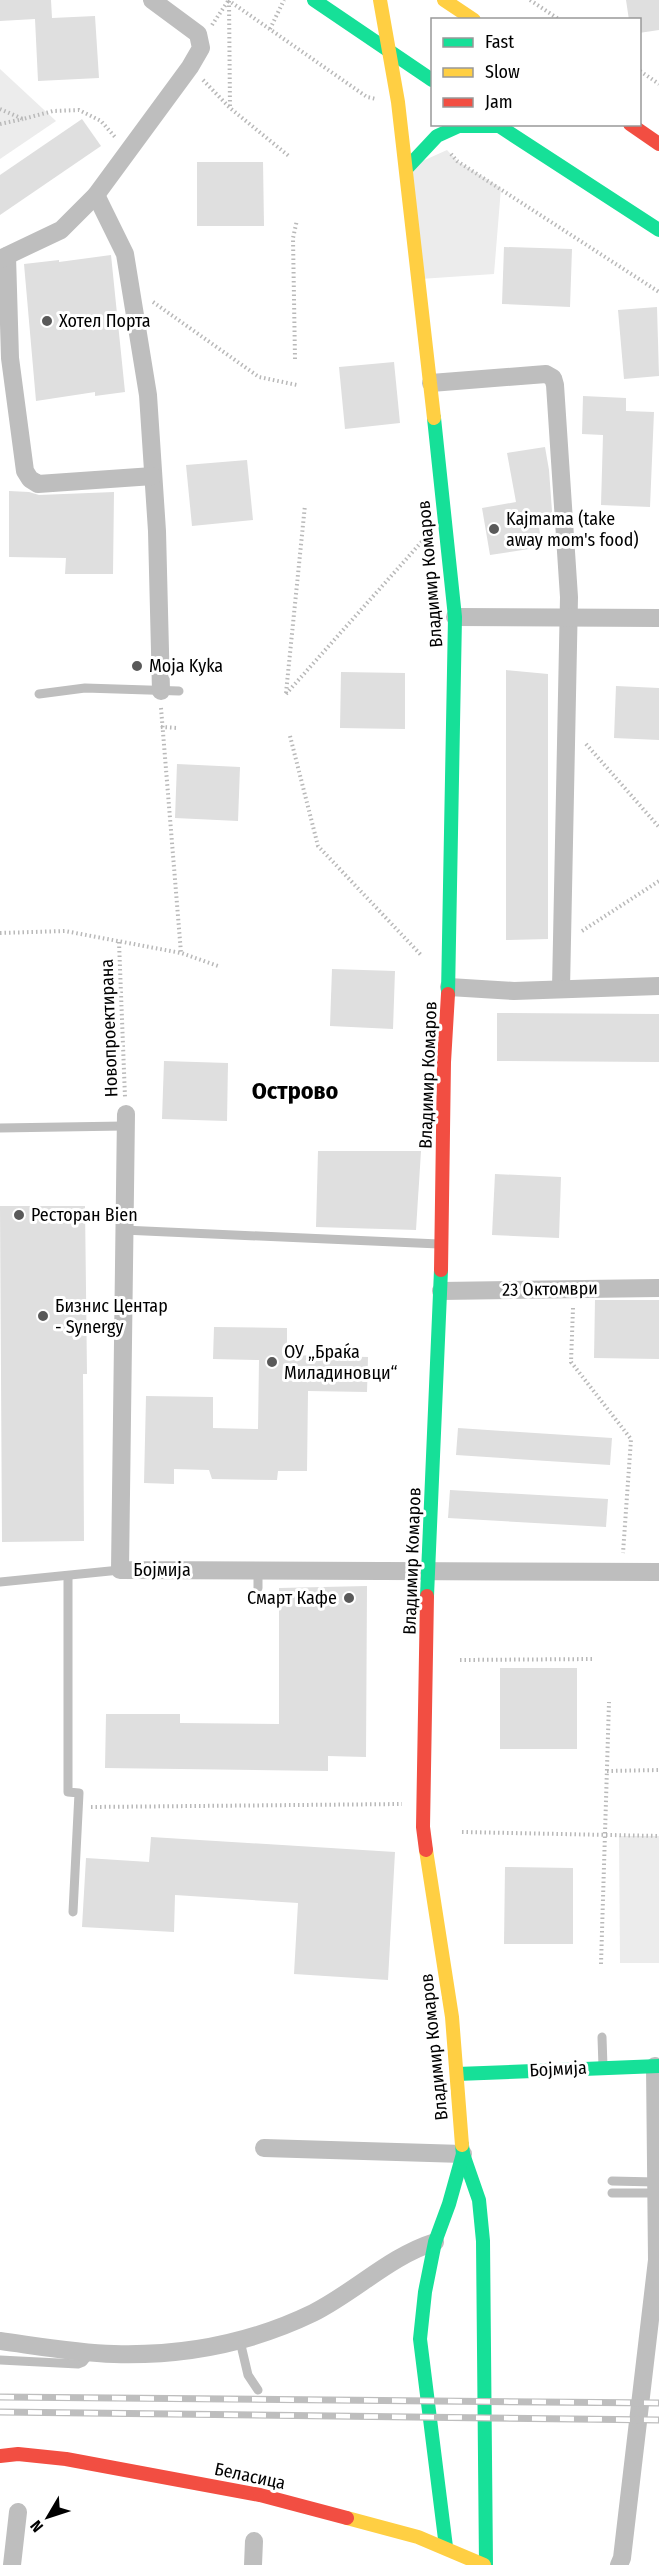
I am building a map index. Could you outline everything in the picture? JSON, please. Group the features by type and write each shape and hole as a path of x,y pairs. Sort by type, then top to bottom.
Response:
{"street":[{"path":"152,0 198,34 201,48 190,67 96,195 61,230 4,257 10,358 25,471 30,479 38,484 153,476"},
{"path":"314,0 431,79"},
{"name":"Владимир Комаров","path":"380,0 407,168 455,617 441,1291 429,1570 423,1827 447,1977 463,2154 479,2200 483,2241 485,2565"},
{"path":"444,0 471,18"},
{"path":"407,168 437,136 459,126"},
{"path":"499,126 659,230"},
{"path":"633,126 659,144"},
{"path":"96,195 125,254 148,395 170,691"},
{"path":"431,383 546,374 552,378 555,385 567,558 568,617 561,989"},
{"path":"455,617 659,618"},
{"path":"449,987 514,992 659,986"},
{"name":"Бојмија","path":"125,1120 120,1570 258,1579 429,1570 659,1572"},
{"name":"23 Октомври","path":"441,1291 659,1288"},
{"path":"619,2565 657,2260 657,2066"},
{"name":"Бојмија","path":"457,2074 657,2066"},
{"path":"264,2148 463,2154"},
{"name":"Владимир Комаров","path":"448,2556 420,2339 425,2292 435,2242 449,2204 463,2154"},
{"path":"0,2341 112,2354 169,2354 240,2341 313,2313 414,2248 435,2242"},
{"name":"Беласица","path":"0,2456 18,2454 66,2459 260,2495 418,2536 448,2556 485,2565"},
{"path":"12,2565 18,2512"},
{"path":"253,2565 254,2541"}],"lane":[{"path":"39,694 85,688 170,691"},
{"path":"0,1128 125,1120"},
{"path":"123,1230 441,1244"},
{"path":"0,1582 120,1570"},
{"path":"68,1576 68,1792 79,1793 73,1912"},
{"path":"602,2037 603,2067"},
{"path":"612,2181 656,2187"},
{"path":"612,2193 656,2187"},
{"path":"240,2341 248,2375 258,2390"},
{"path":"0,2360 78,2364 83,2362 91,2352"}],"path":[{"path":"201,41 228,0"},
{"path":"228,0 367,98"},
{"path":"228,0 230,108"},
{"path":"270,29 284,0"},
{"path":"530,0 557,18"},
{"path":"190,67 230,108 290,157"},
{"path":"641,72 659,84"},
{"path":"0,109 23,119"},
{"path":"0,124 53,111 79,110 101,121 127,152"},
{"path":"437,136 456,161 659,292"},
{"path":"295,359 293,238 297,220"},
{"path":"130,286 259,377 297,385"},
{"path":"305,505 286,694 443,518"},
{"path":"170,691 161,728 181,953"},
{"path":"566,721 659,827"},
{"path":"161,728 178,728"},
{"path":"290,736 318,846 422,955"},
{"path":"561,945 659,881"},
{"path":"0,933 65,931 181,953 218,966"},
{"name":"Новопроектирана","path":"119,942 125,1120"},
{"path":"574,1288 571,1362 631,1439 622,1572"},
{"path":"459,1660 595,1659"},
{"path":"601,1964 609,1702"},
{"path":"607,1771 659,1770"},
{"path":"78,1807 423,1804"},
{"path":"462,1832 659,1836"}],"shaded area":[{"path":"0,69 56,121 0,159"},
{"path":"447,150 457,161 501,188 494,274 420,279 407,168"},
{"path":"619,1836 659,1836 659,1963 620,1963"}],"building":[{"path":"0,0 51,0 52,18 95,16 99,78 38,81 35,19 0,21"},
{"path":"626,0 659,0 659,30 641,33 641,18 629,18"},
{"path":"82,119 101,146 0,215 0,175"},
{"path":"197,162 263,162 264,226 197,226"},
{"path":"504,247 572,249 570,307 502,304"},
{"path":"111,255 125,392 95,396 95,392 36,401 24,264"},
{"path":"657,307 659,376 624,379 618,310"},
{"path":"394,362 400,423 345,429 339,367"},
{"path":"583,396 626,398 626,411 654,412 650,507 601,505 603,435 582,434"},
{"path":"545,447 553,525 539,527 542,547 490,555 482,508 516,502 507,453"},
{"path":"247,460 253,520 192,526 186,465"},
{"path":"9,491 39,495 114,492 113,574 65,574 66,558 9,557"},
{"path":"506,670 548,674 548,939 506,940"},
{"path":"341,672 405,673 405,729 340,728"},
{"path":"616,686 659,688 659,740 614,738"},
{"path":"177,764 240,767 238,821 175,818"},
{"path":"332,969 395,971 393,1029 330,1026"},
{"path":"497,1013 659,1014 659,1062 497,1061"},
{"path":"164,1061 228,1063 227,1121 162,1119"},
{"path":"318,1151 421,1151 416,1230 316,1227"},
{"path":"495,1174 561,1177 559,1238 492,1235"},
{"path":"0,1206 85,1206 87,1374 83,1374 84,1541 2,1542"},
{"path":"595,1300 659,1300 659,1359 594,1358"},
{"path":"214,1327 287,1328 287,1355 368,1357 367,1392 308,1391 307,1471 278,1471 277,1480 212,1479 209,1470 174,1469 174,1484 144,1483 146,1396 213,1397 213,1428 258,1429 259,1360 213,1359"},
{"path":"458,1428 612,1438 610,1465 456,1455"},
{"path":"450,1490 608,1499 606,1527 448,1518"},
{"path":"367,1586 366,1757 328,1756 328,1771 105,1768 106,1714 180,1714 180,1723 279,1724 279,1588"},
{"path":"500,1668 577,1668 577,1749 500,1749"},
{"path":"151,1837 395,1852 388,1980 294,1974 298,1903 175,1895 174,1932 82,1927 86,1858 149,1862"},
{"path":"505,1867 573,1868 573,1944 504,1944"}],"railway":[{"path":"0,2397 659,2403"},
{"path":"0,2412 659,2420"}],"traffic: fast":[{"path":"314,0 431,79"},
{"path":"407,168 437,136 459,126 498,126"},
{"path":"499,126 659,230"},
{"path":"434,418 455,617 448,994"},
{"path":"427,1596 441,1270"},
{"path":"457,2074 659,2066"},
{"path":"462,2145 479,2200 483,2241 486,2565"},
{"path":"446,2547 420,2339 425,2292 435,2242 449,2204 463,2154"}],"traffic: slow":[{"path":"380,0 398,102 434,418"},
{"path":"444,0 471,18"},
{"path":"426,1850 452,2017 462,2145"},
{"path":"347,2518 418,2537 484,2565"}],"traffic: jam":[{"path":"633,126 659,144"},
{"path":"441,1270 444,1062 448,994"},
{"path":"426,1850 423,1827 427,1596"},
{"path":"0,2456 18,2454 66,2459 260,2495 347,2518"}],"place":[{"name":"Хотел Порта","path":"47,321"},
{"name":"Kajmama (take away mom's food)","path":"494,529"},
{"name":"Moja Kyka","path":"137,666"},
{"name":"Ресторан Bien","path":"19,1215"},
{"name":"Бизнис Центар - Synergy","path":"43,1316"},
{"name":"ОУ „Браќа Миладиновци“","path":"272,1362"},
{"name":"Смарт Кафе","path":"349,1598"}],"district":[{"name":"Острово","path":"295,1091"}]}
